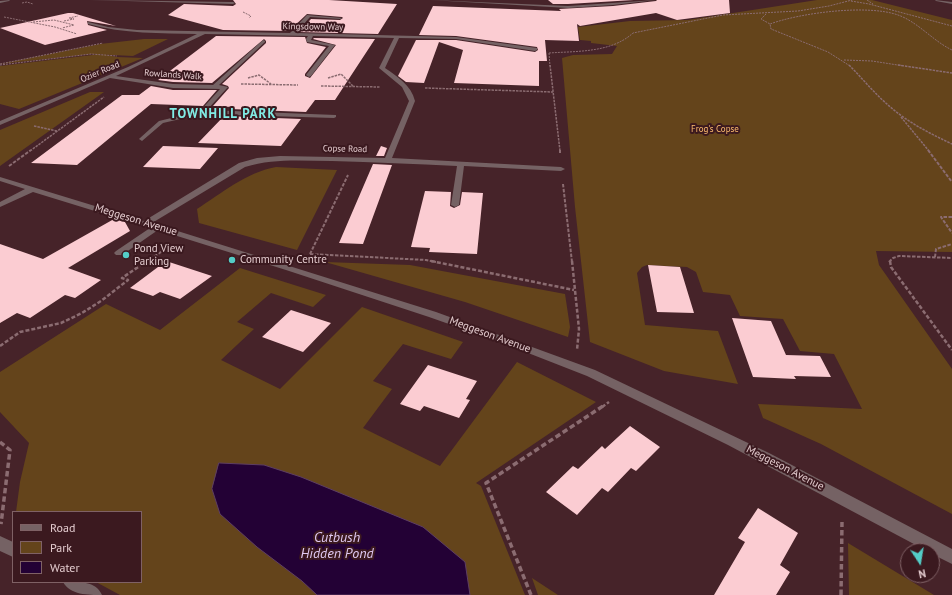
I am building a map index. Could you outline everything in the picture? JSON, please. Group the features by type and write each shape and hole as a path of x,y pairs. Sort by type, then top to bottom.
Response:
{"street":[{"path":"0,2 8,0"},
{"path":"92,0 233,3"},
{"path":"432,0 529,6 590,6 654,0"},
{"path":"526,0 529,6"},
{"path":"937,0 952,3"},
{"path":"292,34 309,16 340,18"},
{"name":"Kingsdown Way","path":"90,23 108,28 137,31 456,38 535,49"},
{"name":"Ozier Road","path":"0,123 111,77 172,49 204,32"},
{"path":"309,75 332,45 309,41 308,39 312,34"},
{"path":"388,160 412,100 407,88 382,68 397,37"},
{"name":"Rowlands Walk","path":"111,77 173,86 214,87 263,41"},
{"path":"202,112 225,87 214,87"},
{"path":"142,139 161,122 202,112 334,116"},
{"name":"Copse Road","path":"146,223 242,165 260,160 280,158 355,159 562,169"},
{"path":"454,206 460,164"},
{"name":"Meggeson Avenue","path":"0,179 146,223 466,326 576,366 628,389 786,468 952,557"},
{"path":"0,205 32,189"},
{"path":"119,253 157,227"},
{"path":"0,543 12,549"},
{"path":"73,583 94,595"}],"path":[{"path":"535,49 549,54 595,49 624,41 633,33 648,31 669,24 723,15 766,14 829,6 852,0"},
{"path":"867,0 878,7 907,20 935,41 952,50"},
{"path":"846,1 856,1 952,26"},
{"path":"770,24 780,20 839,11 867,11 897,15"},
{"path":"766,14 761,19 770,24 771,29 824,50 843,60 899,115 926,132 952,144"},
{"path":"31,22 47,19 63,22 74,19 69,18 80,15"},
{"path":"0,16 61,29 81,35"},
{"path":"61,29 74,25 63,22"},
{"path":"0,64 104,42"},
{"path":"0,64 92,54 119,56"},
{"path":"549,54 579,329 576,366"},
{"path":"843,60 872,61 952,73"},
{"path":"326,78 341,74 354,87"},
{"path":"246,78 259,75 271,84"},
{"path":"5,169 127,80"},
{"path":"899,115 904,123 917,134 929,154 952,182"},
{"path":"355,159 310,254 426,260 574,290"},
{"path":"952,217 941,217 952,233"},
{"path":"0,346 20,332 61,323 82,313 102,301 128,280 122,278 186,236"},
{"path":"935,257 936,249 952,244"},
{"path":"952,258 899,256 893,258 890,262 891,268 952,350"},
{"path":"531,595 486,483 628,389"},
{"path":"0,442 10,450 0,530"},
{"path":"840,595 842,498"}],"green space":[{"name":"Frog's Copse","path":"817,0 872,0 952,20 952,252 876,251 879,265 952,369 952,514 821,444 763,418 758,404 862,409 834,354 800,351 783,319 740,316 730,295 703,292 696,272 687,267 647,265 642,267 637,273 645,325 718,331 738,384 664,371 590,342 575,207 562,58 573,55 612,54 617,46 591,43 591,41 580,40 578,27 630,21 688,20"},
{"path":"144,39 168,39 133,56 91,54 0,64 100,44"},
{"path":"101,54 117,57 143,58 19,109 0,104 0,66"},
{"path":"90,92 104,92 0,166 0,130"},
{"path":"276,167 337,170 297,250 199,223 197,209 244,179"},
{"path":"325,262 410,265 565,294 570,327 568,337 465,302"},
{"path":"240,268 326,295 313,307 271,293 237,322 254,329 221,360 280,389 362,307 463,342 451,359 403,344 373,381 392,389 363,428 440,466 517,362 596,402 476,483 481,486 525,595 120,595 98,583 142,583 142,511 16,511 20,482 29,443 0,412 0,372 106,304 160,330"},
{"path":"848,543 900,574 900,583 914,583 934,595 849,595"},
{"path":"532,578 558,595 538,595"}],"water":[{"name":"Cutbush Hidden Pond","path":"219,463 264,465 301,477 423,527 465,562 470,595 317,595 302,581 257,547 220,514 212,489"}],"building":[{"path":"233,0 329,0 397,4 378,34 299,32 311,19 340,20 343,18 342,17 307,14 289,31 223,30 168,15 184,4 233,6 236,4"},
{"path":"548,0 634,0 553,4"},
{"path":"657,0 729,0 730,13 677,20 656,13 580,26 577,24 579,41 545,40 547,61 539,61 539,86 454,83 463,50 439,42 424,83 406,82 398,76 416,40 456,40 535,52 538,50 537,47 456,36 419,35 433,6 561,11 559,9 613,6"},
{"path":"73,13 116,26 87,21 88,25 107,30 45,45 0,28"},
{"path":"216,36 305,37 307,43 326,47 305,74 305,76 310,78 336,45 313,39 314,38 375,39 335,100 315,100 306,112 230,109 233,107 213,106 229,88 228,86 222,84 266,43 264,39 212,83 158,80"},
{"path":"151,86 173,90 217,90 203,106 151,104 77,165 31,163 122,95 139,95"},
{"path":"224,116 301,119 281,146 198,143"},
{"path":"163,146 218,148 200,169 143,167"},
{"path":"381,146 387,148 384,156 376,156"},
{"path":"373,164 392,165 363,244 339,243"},
{"path":"425,191 451,192 450,206 454,208 460,205 462,192 483,193 477,254 429,252 430,248 411,247"},
{"path":"114,219 125,222 130,231 68,268 101,280 75,298 65,295 30,318 17,313 0,323 0,244 43,259"},
{"path":"166,261 212,276 180,299 160,292 153,296 130,288"},
{"path":"648,265 680,267 694,313 657,312"},
{"path":"291,310 331,323 303,352 262,337"},
{"path":"732,318 771,321 786,355 820,356 831,377 794,376 796,379 753,377"},
{"path":"428,365 477,381 466,399 470,400 459,418 424,406 420,411 400,404"},
{"path":"630,426 660,447 636,471 631,468 608,492 602,488 577,515 546,492 573,466 578,469 602,446 605,449"},
{"path":"758,508 798,533 780,565 790,572 776,595 714,595 745,542 738,538"}],"place":[{"name":"Pond View Parking","path":"126,255"},
{"name":"Community Centre","path":"232,260"}],"district":[{"name":"TOWNHILL PARK","path":"223,114"}]}
